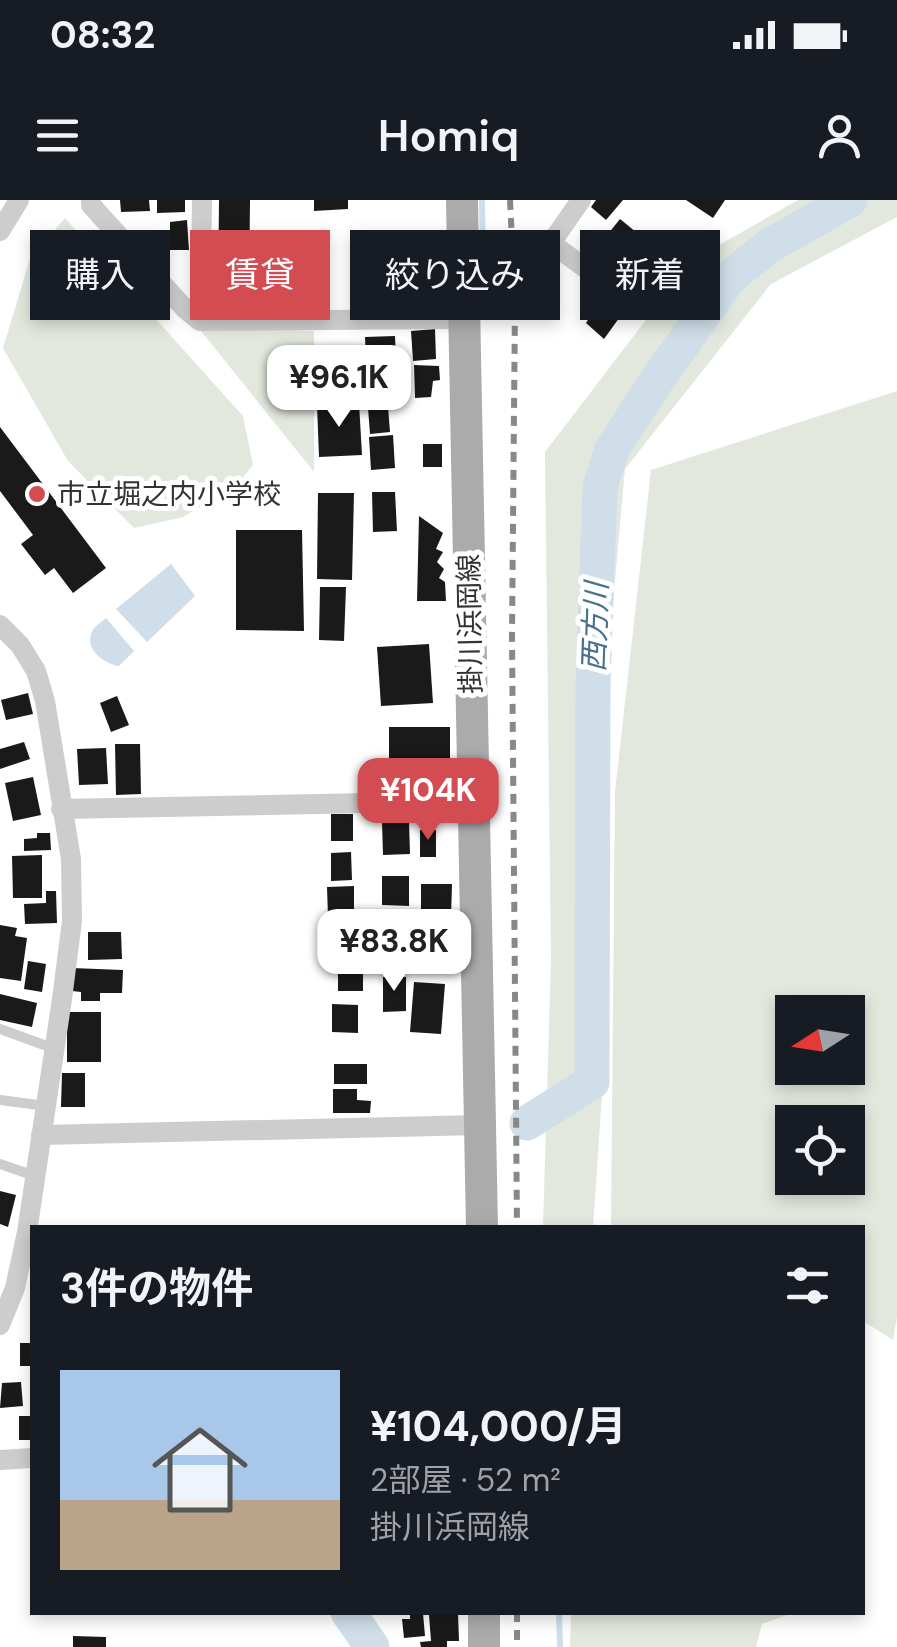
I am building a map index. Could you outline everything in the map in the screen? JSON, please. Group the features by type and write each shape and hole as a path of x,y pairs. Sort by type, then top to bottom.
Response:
{"main road":[{"name":"掛川浜岡線","path":"462,200 463,230"},
{"name":"掛川浜岡線","path":"464,320 482,1225"},
{"path":"484,1615 484,1647"}],"street":[{"path":"0,231 19,200"},
{"path":"91,200 91,205 190,313"},
{"path":"202,200 202,230"},
{"path":"580,264 551,243 581,200"},
{"path":"0,625 20,645 36,672 45,700 70,859 72,922 35,1176 0,1325"},
{"path":"61,809 474,800"},
{"path":"42,1135 480,1124"},
{"path":"0,1460 30,1458"}],"lane":[{"path":"0,1029 55,1049"},
{"path":"0,1100 46,1106"},
{"path":"0,1164 35,1176"}],"shaded area":[{"path":"798,200 897,200 897,217 771,284 625,469 592,839 603,1081 593,1225 543,1225 551,960 545,452 646,320 720,320 720,244"},
{"path":"65,218 76,230 55,230"},
{"path":"30,259 30,320 157,320 243,416 253,465 236,486 183,517 134,528 68,461 3,348"},
{"path":"197,326 314,331 314,472"},
{"path":"897,391 897,1317 893,1340 865,1322 865,1225 611,1225 615,792 651,470"},
{"path":"171,564 195,596 147,642 116,609"},
{"path":"106,618 134,651 119,666 101,658 90,643 93,630"},
{"path":"571,1615 787,1615 762,1624 756,1647 570,1647"}],"building":[{"path":"120,200 149,200 150,211 121,212"},
{"path":"157,200 185,200 185,212 157,213"},
{"path":"219,200 250,200 250,230 219,230"},
{"path":"314,200 348,200 348,209 314,211"},
{"path":"596,200 623,200 606,220 591,207"},
{"path":"686,200 725,200 713,218"},
{"path":"620,219 634,230 611,230"},
{"path":"187,220 189,250 170,250 170,222"},
{"path":"588,320 618,320 604,339 586,323"},
{"path":"435,329 436,359 413,361 411,331"},
{"path":"395,336 396,360 366,360 365,337"},
{"path":"342,365 343,391 323,393 321,366"},
{"path":"414,365 439,366 440,380 433,381 431,397 415,398"},
{"path":"392,385 393,400 368,401 368,386"},
{"path":"359,403 362,455 319,457 317,405"},
{"path":"388,407 390,432 370,434 368,408"},
{"path":"0,427 106,568 73,593 54,568 45,575 21,544 33,535 0,491"},
{"path":"393,435 395,468 371,470 369,437"},
{"path":"423,444 442,444 442,467 423,467"},
{"path":"372,492 395,492 397,531 373,532"},
{"path":"318,493 354,493 352,580 317,579"},
{"path":"419,516 443,533 436,549 443,552 437,562 444,569 439,578 445,582 446,601 417,601"},
{"path":"236,530 302,530 304,631 236,630"},
{"path":"320,587 346,587 344,641 319,640"},
{"path":"429,644 433,703 381,706 377,647"},
{"path":"28,693 33,714 6,720 1,700"},
{"path":"117,696 129,725 111,732 100,703"},
{"path":"389,727 450,727 450,774 389,774"},
{"path":"24,742 30,759 0,769 0,749"},
{"path":"115,744 140,744 141,794 116,795"},
{"path":"106,748 108,784 79,785 77,749"},
{"path":"33,777 41,815 13,821 5,783"},
{"path":"331,814 353,814 353,841 331,841"},
{"path":"409,822 410,854 383,855 382,823"},
{"path":"420,830 436,830 436,857 420,857"},
{"path":"37,833 50,833 51,850 24,851 24,839 37,838"},
{"path":"351,852 352,880 331,881 331,853"},
{"path":"42,855 42,898 13,898 12,856"},
{"path":"382,876 409,876 409,906 382,905"},
{"path":"421,884 452,884 451,917 421,916"},
{"path":"354,886 354,915 328,917 327,887"},
{"path":"46,891 56,891 57,923 25,924 24,904 46,903"},
{"path":"387,918 407,919 406,941 452,943 451,970 385,967"},
{"path":"0,925 17,928 15,936 27,938 21,981 0,978"},
{"path":"334,926 357,926 358,954 334,954"},
{"path":"88,932 121,932 122,959 88,960"},
{"path":"28,961 46,964 42,992 24,989"},
{"path":"338,967 363,967 363,991 338,991"},
{"path":"72,968 123,970 122,993 100,993 100,1001 81,1001 81,992 72,991"},
{"path":"383,977 406,977 406,1011 383,1012"},
{"path":"414,982 445,984 441,1034 410,1032"},
{"path":"0,994 37,1003 32,1027 0,1020"},
{"path":"332,1004 358,1005 358,1033 332,1032"},
{"path":"67,1012 101,1012 101,1062 67,1062"},
{"path":"334,1064 367,1064 367,1084 334,1084"},
{"path":"62,1073 85,1073 85,1107 61,1107"},
{"path":"333,1089 357,1089 357,1100 371,1101 370,1113 333,1113"},
{"path":"0,1191 16,1195 8,1227 0,1224"},
{"path":"20,1343 30,1343 30,1366 20,1366"},
{"path":"21,1382 23,1406 0,1408 2,1383"},
{"path":"19,1416 30,1416 30,1440 19,1440"},
{"path":"410,1615 423,1615 425,1636 404,1638 402,1619 410,1619"},
{"path":"429,1615 458,1615 459,1641 447,1641 447,1647 421,1647 420,1642 431,1641"},
{"path":"73,1636 106,1637 106,1647 73,1647"}],"waterway":[{"path":"482,200 482,230"},
{"name":"西方川","path":"527,1123 592,1082 593,682 600,487 612,449 730,277 769,246 850,200"},
{"name":"西方川","path":"350,1615 372,1647"},
{"path":"559,1615 560,1647"}],"railway":[{"path":"510,200 515,301 512,635 517,1225"},
{"path":"517,1615 517,1647"}],"place":[{"name":"市立堀之内小学校","path":"37,494"}]}
